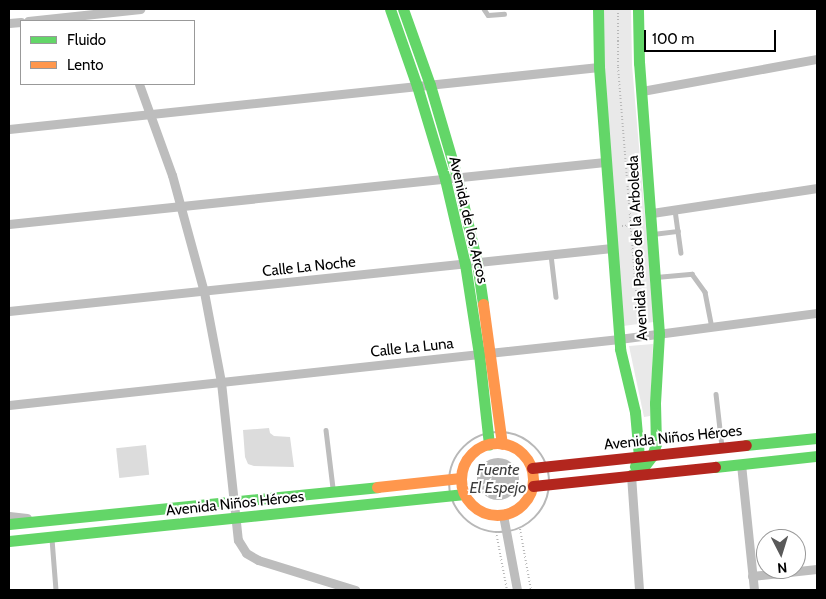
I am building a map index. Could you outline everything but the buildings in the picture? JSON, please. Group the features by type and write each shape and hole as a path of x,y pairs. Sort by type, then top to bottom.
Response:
{"street":[{"path":"41,20 116,14 140,9"},
{"name":"Avenida de los Arcos","path":"390,9 451,178"},
{"name":"Avenida de los Arcos","path":"403,9 430,85 492,353 502,444"},
{"name":"Avenida Paseo de la Arboleda","path":"598,9 599,67 605,162 619,339 625,374 635,412 639,457 631,475 639,590"},
{"name":"Avenida Paseo de la Arboleda","path":"638,9 639,63 659,334 654,403 656,439 652,456"},
{"path":"642,91 817,59"},
{"path":"9,129 599,67"},
{"path":"139,85 181,206 204,292 221,382 238,540 241,547 252,557 355,590"},
{"path":"9,224 605,162"},
{"path":"652,223 675,210 817,188"},
{"name":"Calle La Noche","path":"9,311 612,248"},
{"name":"Avenida de los Arcos","path":"471,263 488,439"},
{"name":"Calle La Luna","path":"9,405 619,339 817,314"},
{"name":"Avenida Niños Héroes","path":"532,468 817,438"},
{"path":"488,439 502,444 514,447 523,454 532,468 533,486 528,499 521,506 503,515 494,515 477,509 465,494 461,478 465,464 471,455 488,439"},
{"path":"631,475 643,468 652,456"},
{"path":"533,486 817,456"},
{"path":"741,464 754,590"},
{"name":"Avenida Niños Héroes","path":"9,524 461,478"},
{"name":"Avenida Niños Héroes","path":"9,541 465,494"},
{"path":"503,515 518,590"},
{"name":"Avenida Niños Héroes","path":"9,516 35,520"},
{"path":"9,546 28,540"},
{"path":"752,576 817,569"}],"lane":[{"path":"484,9 488,15 504,14"},
{"path":"675,210 680,253"},
{"path":"652,223 678,231"},
{"path":"551,255 556,297"},
{"path":"655,277 692,274 705,292 712,327"},
{"path":"716,394 722,448"},
{"path":"326,430 333,490"},
{"path":"52,537 56,590"}],"path":[{"path":"618,9 618,68 640,336"},
{"path":"610,227 652,223"},
{"path":"500,432 519,436 530,442 538,450 547,466 550,484 545,502 539,513 519,528 496,532 477,526 461,514 451,496 449,479 453,462 463,447 472,440 488,439 500,432"},
{"path":"519,528 530,590"},
{"path":"496,532 507,590"}],"shaded area":[{"path":"603,9 631,9 632,65 654,322 623,326 604,67"},
{"path":"653,344 650,416 644,417 629,346"}],"water":[{"name":"Fuente El Espejo","path":"502,458 510,461 516,467 519,479 516,491 510,497 494,500 486,497 480,491 477,475 480,467 486,461"}],"traffic: fast":[{"path":"390,9 417,86 445,179 465,264 479,354 489,444"},
{"path":"403,9 430,85 457,177 477,263 483,304"},
{"path":"598,9 599,67 620,349 635,412 639,457 635,466"},
{"path":"631,475 643,468 652,456 656,444 655,403 659,334 639,63 638,9"},
{"path":"746,445 817,438"},
{"path":"715,467 817,456"},
{"path":"9,524 377,487"},
{"path":"9,541 465,494"}],"traffic: slow":[{"path":"483,304 502,444"},
{"path":"497,443 517,449 527,459 533,479 527,499 517,509 497,515 477,509 467,499 461,479 467,459 477,449 497,443"},
{"path":"377,487 461,478"}],"traffic: jam":[{"path":"532,468 746,445"},
{"path":"533,486 715,467"}]}
